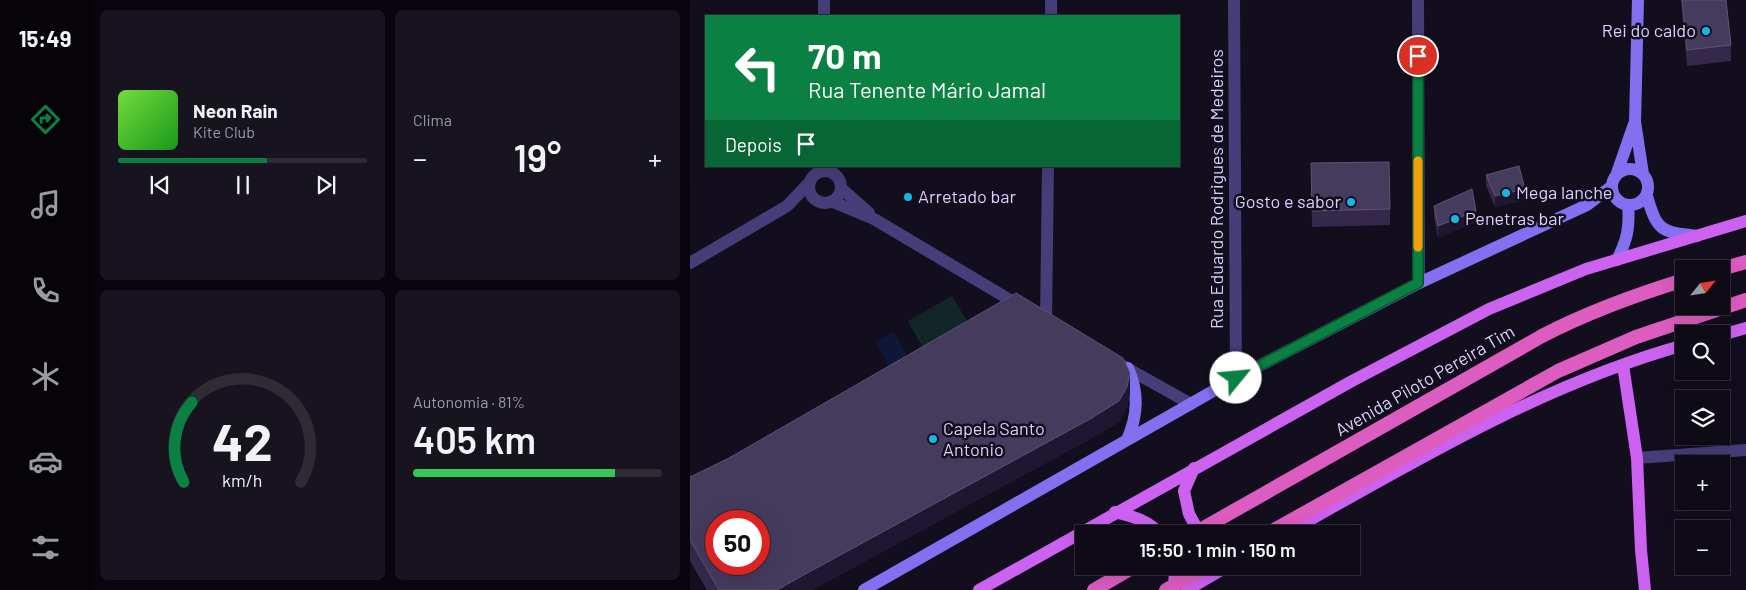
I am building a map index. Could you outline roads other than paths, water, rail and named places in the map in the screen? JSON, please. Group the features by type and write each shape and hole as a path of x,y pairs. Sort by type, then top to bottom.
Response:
{"highway":[{"path":"1730,266 1746,262"},
{"name":"Avenida Piloto Pereira Tim","path":"1209,525 1571,320 1629,297 1675,283"},
{"path":"1283,525 1558,371 1598,352 1746,300"},
{"path":"1094,590 1120,575"},
{"path":"1166,590 1192,575"}],"main road":[{"path":"1638,0 1635,122 1643,174 1648,184 1647,196 1652,213 1662,228 1672,233 1697,236"},
{"path":"1617,260 1628,233 1629,222 1623,203 1613,191 1614,181 1635,122"},
{"path":"864,590 1236,378 1418,283 1587,205 1626,170 1638,171 1643,174"},
{"path":"1587,205 1639,204 1647,196"},
{"path":"979,590 1352,380 1489,309 1586,269 1746,222"},
{"path":"1730,332 1746,328"},
{"path":"1301,525 1445,443 1572,384 1675,348"},
{"path":"1623,365 1637,458 1641,550 1645,590"},
{"path":"1127,440 1135,422 1137,405 1135,389 1128,368"},
{"path":"1194,468 1184,490 1189,514 1195,525"},
{"path":"1115,512 1138,518 1148,525"},
{"path":"1174,590 1175,575"},
{"path":"1187,590 1213,575"}],"street":[{"path":"824,0 824,15"},
{"path":"1051,0 1051,15"},
{"name":"Rua Eduardo Rodrigues de Medeiros","path":"1234,0 1236,378"},
{"path":"1418,0 1418,283"},
{"path":"812,175 809,194 816,201 824,204 832,202 839,196 840,184 834,167"},
{"path":"832,202 874,218 1050,323 1048,167"},
{"path":"787,206 812,175 823,171 832,172 840,184 874,218"},
{"path":"690,263 787,206 816,201"},
{"path":"1111,359 1191,404"},
{"path":"1637,458 1746,450"}],"water":[{"path":"894,332 911,363 893,375 876,342"}],"place":[{"name":"Rei do caldo","path":"1706,31"},
{"name":"Mega lanche","path":"1506,193"},
{"name":"Arretado bar","path":"908,197"},
{"name":"Gosto e sabor","path":"1351,202"},
{"name":"Penetras bar","path":"1455,219"},
{"name":"Capela Santo Antonio","path":"933,439"}]}
